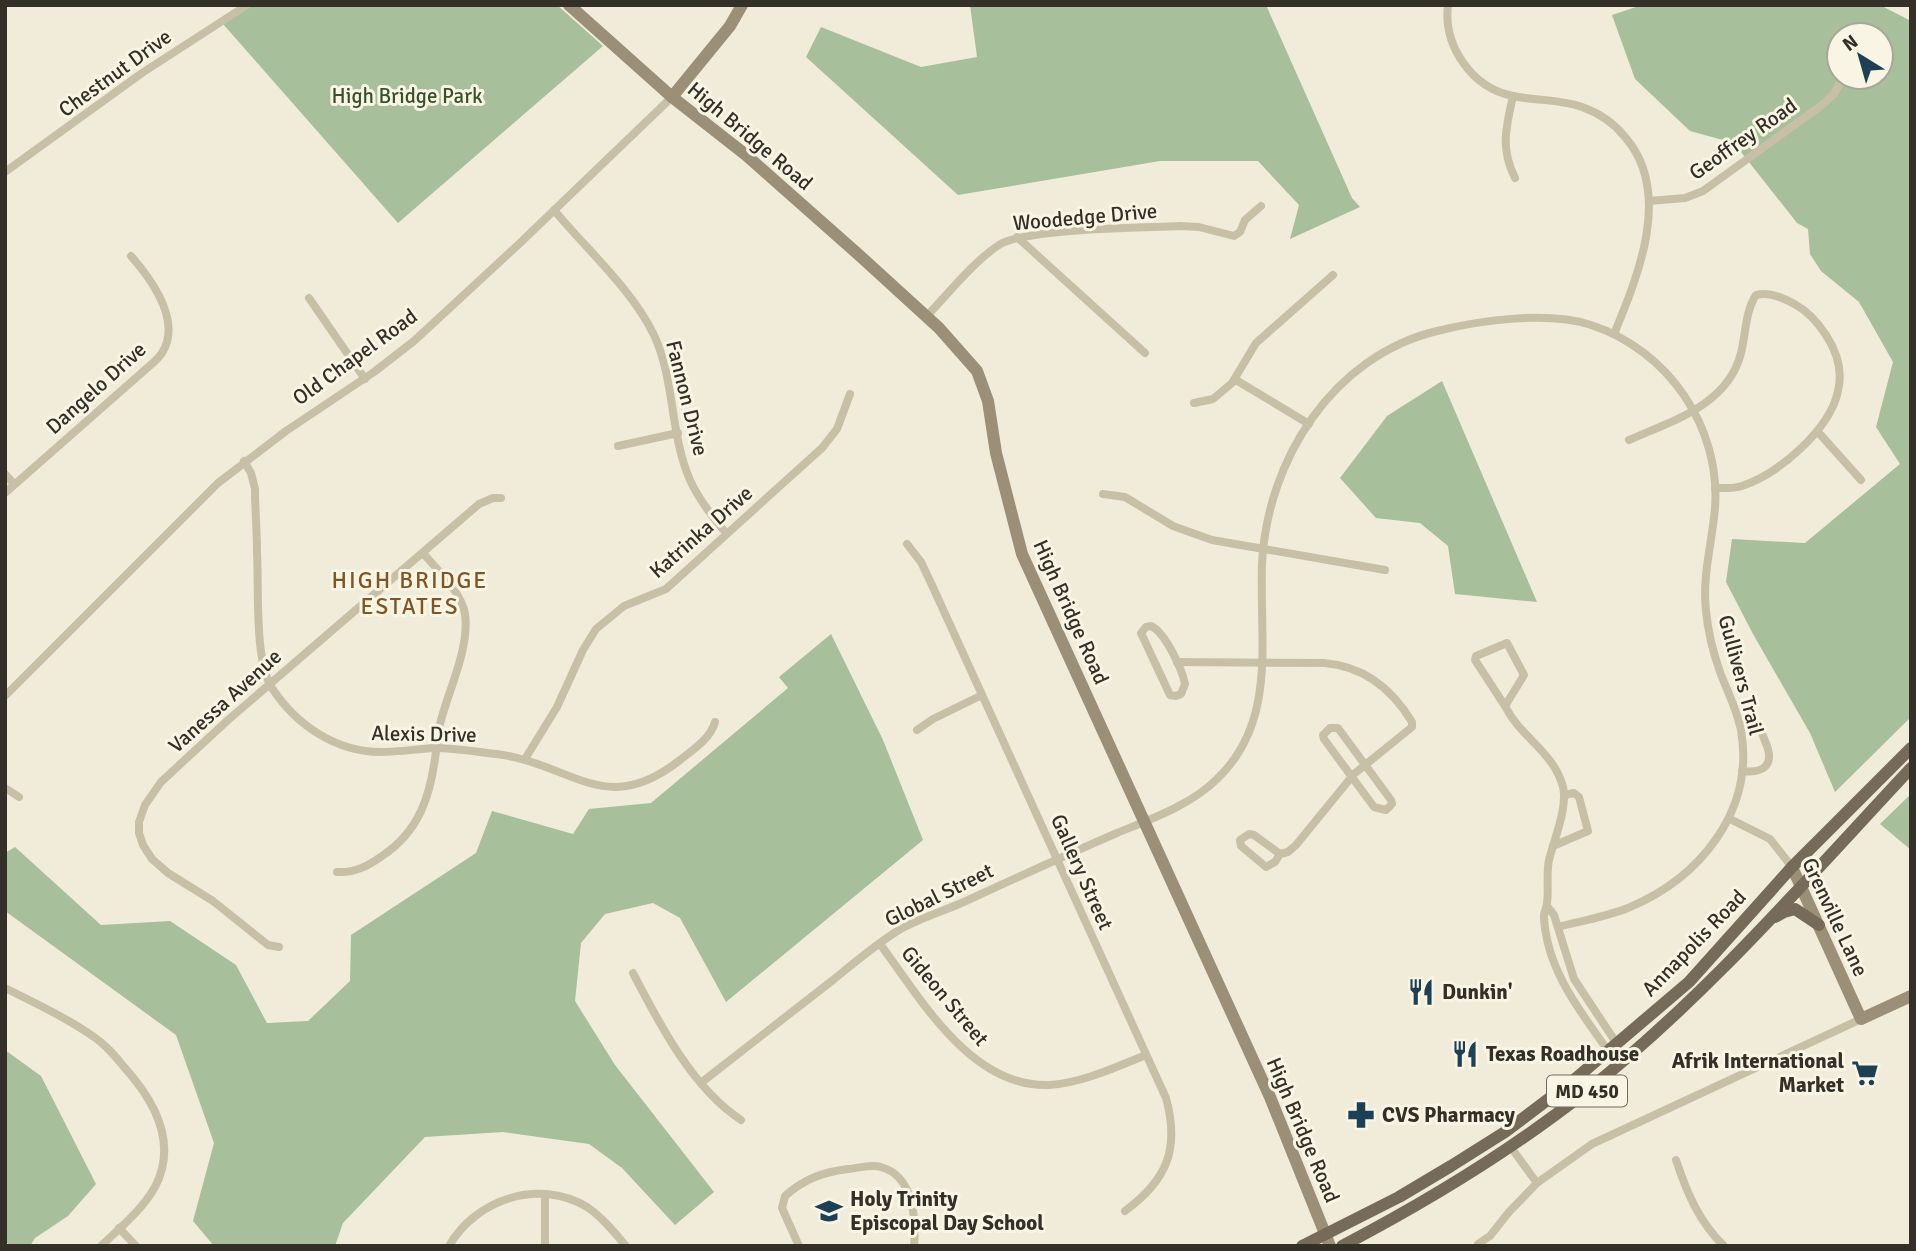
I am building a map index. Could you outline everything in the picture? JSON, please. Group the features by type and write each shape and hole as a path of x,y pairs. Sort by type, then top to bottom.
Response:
{"main road":[{"name":"Annapolis Road","path":"1302,1246 1328,1240 1505,1132 1613,1048 1689,982 1792,867 1911,748"},
{"name":"Annapolis Road","path":"1342,1246 1434,1195 1510,1146 1584,1093 1625,1059 1695,995 1911,768"},
{"path":"1762,925 1795,909 1819,925"}],"street":[{"name":"Chestnut Drive","path":"5,172 153,66 247,5"},
{"name":"High Bridge Road","path":"569,5 672,97 767,173 957,345 981,378 996,453 1022,554 1266,1089 1328,1240"},
{"name":"Old Chapel Road","path":"5,696 218,483 313,412 365,379 438,320 672,97 730,26 742,5"},
{"path":"1448,5 1450,38 1466,66 1487,86 1513,96 1581,106 1614,125 1630,142 1642,162 1649,201 1638,270 1614,334"},
{"name":"Geoffrey Road","path":"1649,201 1685,198 1715,183 1831,97 1835,91"},
{"path":"1513,96 1505,149 1515,178"},
{"name":"Woodedge Drive","path":"926,317 995,247 1017,237 1180,226 1199,227 1234,236 1240,232 1245,220 1261,206"},
{"name":"Fannon Drive","path":"554,210 622,288 649,326 659,347 691,481 726,533"},
{"path":"1017,237 1145,353"},
{"name":"Dangelo Drive","path":"5,493 146,369 164,349 168,329 165,312 158,295 131,256"},
{"path":"1194,403 1213,399 1236,380 1256,343 1333,275"},
{"path":"1629,440 1694,411 1724,387 1741,356 1753,299 1759,294 1788,300 1808,313 1824,332 1836,353 1840,373 1834,404 1818,432 1796,454 1740,487 1715,488"},
{"path":"309,298 365,379"},
{"name":"Gullivers Trail","path":"1144,822 1209,787 1237,757 1256,717 1261,692 1264,550 1270,513 1283,475 1308,424 1337,387 1367,362 1400,343 1432,332 1518,319 1543,318 1585,323 1614,334 1642,351 1667,374 1694,411 1708,446 1715,488 1715,510 1705,570 1705,607 1717,662 1739,722 1743,747 1742,771 1740,789 1730,818 1698,861 1664,888 1621,911 1558,927"},
{"path":"1236,380 1308,424"},
{"name":"Katrinka Drive","path":"525,759 557,707 596,628 624,606 666,589 828,442 841,421 850,394"},
{"path":"1818,432 1861,480"},
{"path":"618,446 678,433"},
{"path":"244,461 251,473 254,489 260,632 269,685"},
{"path":"5,474 14,484"},
{"path":"1103,494 1125,497 1166,522 1224,543 1385,570"},
{"name":"Vanessa Avenue","path":"279,947 268,945 214,901 159,866 143,845 139,833 140,816 145,805 161,782 423,552 480,504 493,498 501,498"},
{"name":"Gallery Street","path":"907,544 921,562 1167,1098 1172,1122 1171,1146 1163,1170 1152,1189 1125,1211"},
{"path":"337,872 353,872 389,852 407,835 427,800 439,724 462,648 466,617 459,598 423,552"},
{"path":"1146,627 1156,628 1177,662 1185,684 1184,692 1176,696 1170,695 1141,633 1146,627"},
{"path":"1504,706 1524,675 1507,643 1476,656 1475,660 1517,727 1543,751 1555,767 1565,795 1548,864 1547,905 1543,916 1554,963 1567,992 1613,1048"},
{"path":"1177,662 1337,664 1357,670 1380,684 1412,723 1412,727 1351,777 1296,845 1288,852 1280,854 1275,862 1266,867 1241,846 1240,840 1244,836 1254,835 1280,854"},
{"name":"Alexis Drive","path":"269,685 295,716 321,736 338,744 375,752 437,748 525,759 590,784 617,787 636,785 655,778 683,758 708,735 715,722"},
{"path":"917,730 982,695"},
{"path":"1739,722 1753,721 1758,724 1770,752 1768,761 1760,771 1742,771"},
{"path":"1330,728 1338,728 1392,804 1386,810 1374,807 1351,777 1324,740 1325,732 1330,728"},
{"path":"5,788 19,797"},
{"path":"1553,846 1588,831 1579,797 1574,793 1565,795"},
{"name":"Grenville Lane","path":"1730,818 1770,839 1792,867 1861,1019"},
{"name":"Global Street","path":"702,1082 904,928 1144,822"},
{"path":"1547,905 1554,915 1574,979 1613,1048"},
{"name":"Gideon Street","path":"880,944 947,1032 965,1051 991,1069 1011,1078 1030,1084 1052,1085 1089,1076 1146,1055"},
{"path":"633,972 673,1045 724,1107 741,1120"},
{"path":"5,988 96,1038 134,1078 150,1101 164,1136 165,1157 160,1176 150,1195 101,1246"},
{"path":"1478,1244 1490,1236 1508,1212 1537,1183 1592,1144 1911,996"},
{"path":"1510,1146 1537,1183"},
{"path":"1676,1160 1697,1213 1709,1231 1724,1246"},
{"path":"799,1246 782,1208 785,1196 811,1178 831,1171 872,1166 891,1172 906,1188 914,1209 914,1246"},
{"path":"449,1246 466,1223 494,1202 511,1196 545,1195 570,1199 588,1208 607,1224 626,1246"},
{"path":"545,1195 545,1246"},
{"path":"119,1228 136,1246"}],"green space":[{"name":"High Bridge Park","path":"252,5 557,5 603,46 398,223 223,24"},
{"path":"970,5 1266,5 1352,198 1360,207 1290,239 1299,205 1258,161 1160,161 958,195 806,57 821,27 921,67 977,57"},
{"path":"1642,5 1880,5 1911,21 1911,717 1835,792 1810,733 1726,582 1732,539 1805,543 1900,464 1876,427 1893,362 1859,302 1821,271 1810,254 1808,229 1797,223 1734,143 1690,131 1635,79 1612,15"},
{"path":"1442,381 1537,602 1455,594 1448,546 1420,523 1376,518 1340,478 1387,416"},
{"path":"831,634 883,740 923,840 726,1002 680,918 653,903 605,914 581,943 575,1001 615,1065 714,1192 675,1225 622,1168 589,1144 503,1132 425,1137 343,1223 335,1246 214,1246 193,1221 214,1143 176,1035 5,911 5,853 15,847 101,925 170,921 236,965 267,1023 308,1021 350,981 351,935 476,853 492,811 573,834 589,809 651,803 788,688 779,677"},
{"path":"1911,794 1911,850 1880,824"},
{"path":"5,1050 41,1076 96,1184 68,1216 35,1238 30,1246 12,1246 5,1242"}],"place":[{"name":"Dunkin'","path":"1421,992"},
{"name":"Texas Roadhouse","path":"1465,1054"},
{"name":"Afrik International Market","path":"1865,1073"},
{"name":"CVS Pharmacy","path":"1361,1115"},
{"name":"Holy Trinity Episcopal Day School","path":"829,1211"}],"district":[{"name":"HIGH BRIDGE ESTATES","path":"410,593"}]}
